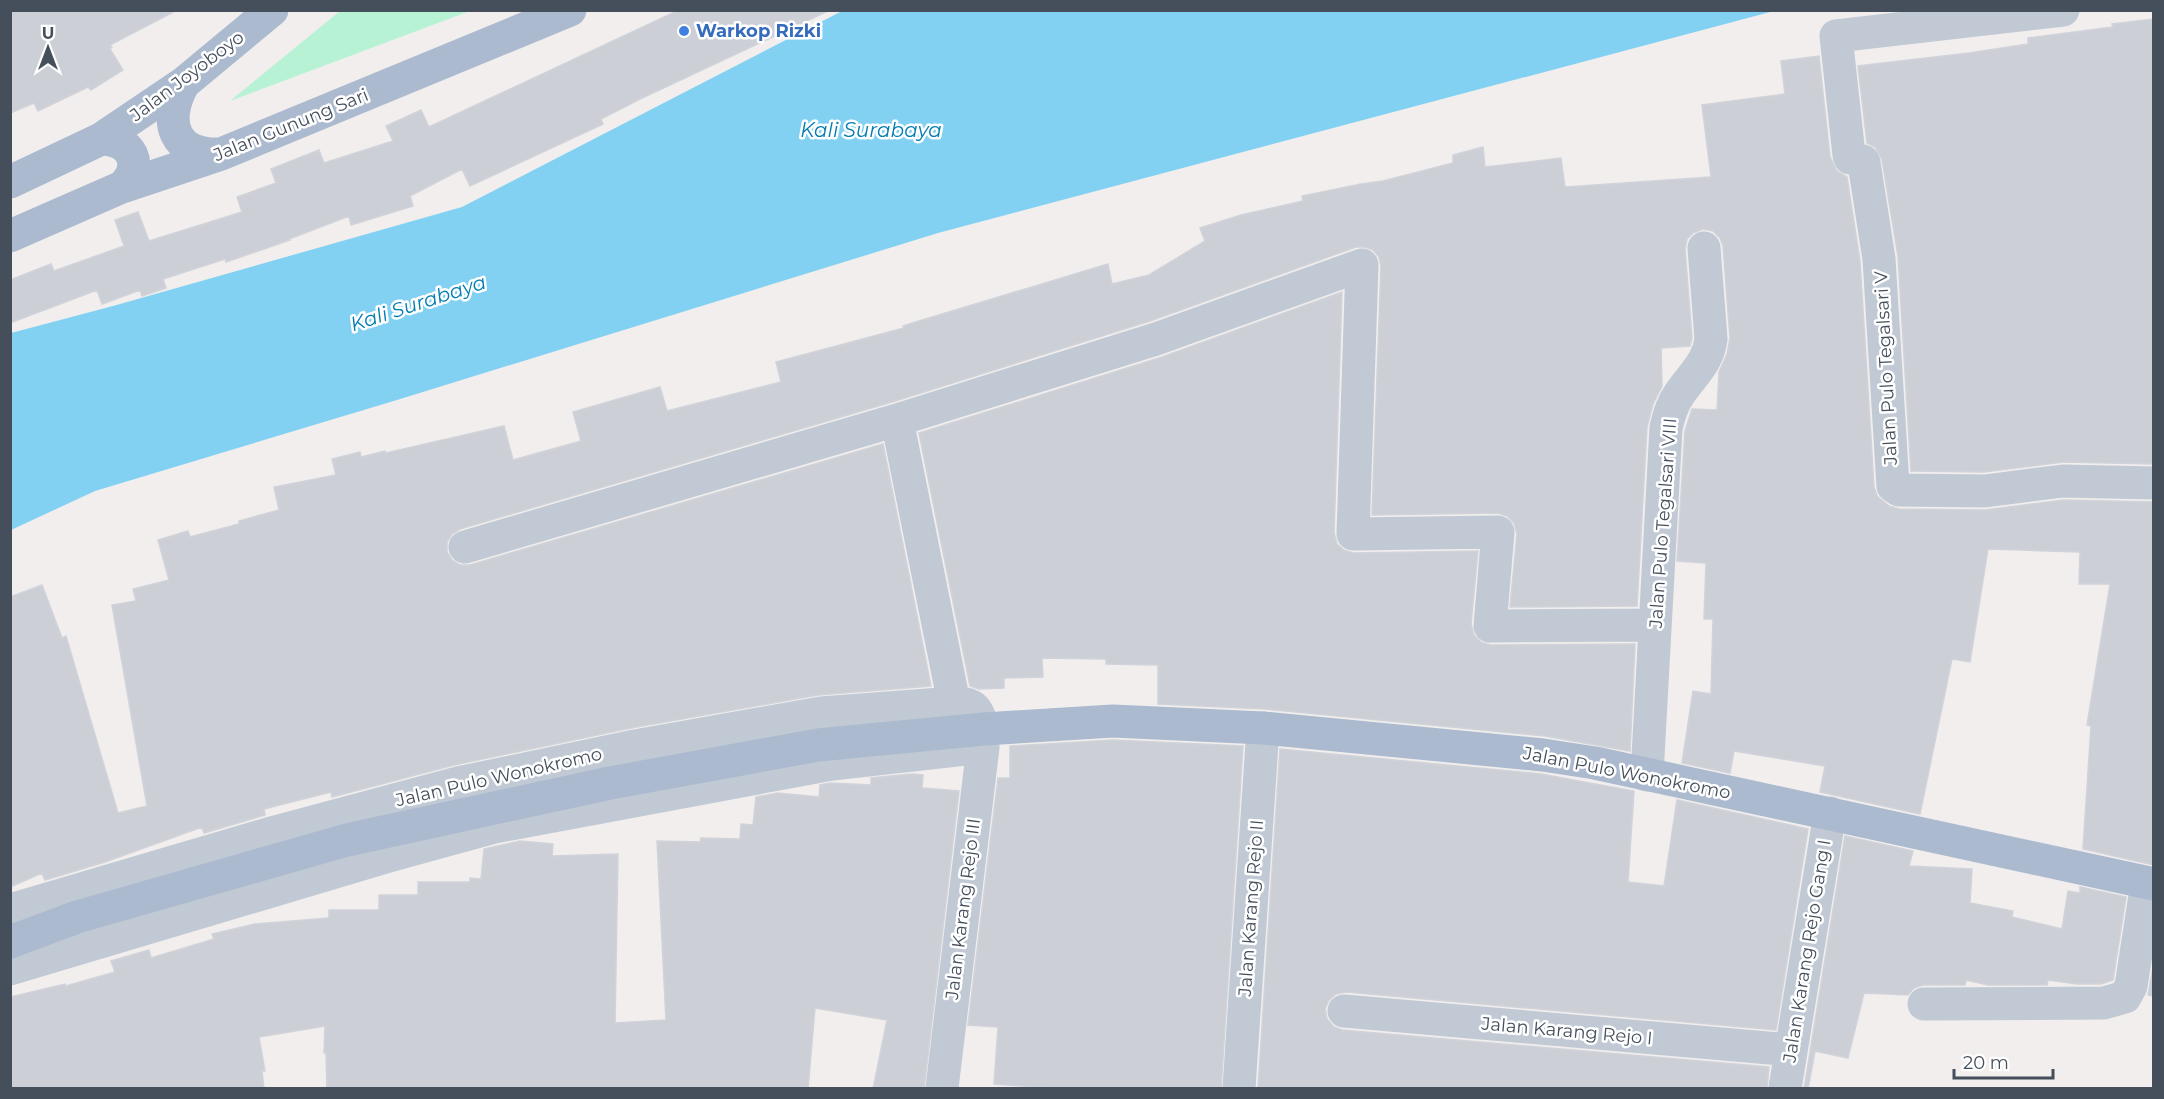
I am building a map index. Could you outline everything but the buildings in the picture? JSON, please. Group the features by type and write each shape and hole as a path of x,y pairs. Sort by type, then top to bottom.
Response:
{"main road":[{"name":"Jalan Joyoboyo","path":"102,139 184,83 272,10"},
{"name":"Jalan Gunung Sari","path":"10,236 122,187 221,154 570,10"},
{"path":"184,83 175,98 172,113 174,128 181,140 193,150 207,154 221,154"},
{"path":"10,182 102,139 112,139 122,143 129,150 133,160 133,170 129,180 122,187"},
{"name":"Jalan Pulo Wonokromo","path":"10,942 77,917 370,835 610,783 818,745 983,738 1113,721 1263,728 1543,754 1830,813 2150,883"}],"street":[{"name":"Jalan Pulo Tegalsari V","path":"2063,10 1836,36 1849,155 1850,158 1864,163 1880,259 1893,486 1899,490 1965,492 2063,481 2154,483"},
{"name":"Jalan Pulo Tegalsari VIII","path":"1647,775 1669,416 1680,393 1707,359 1712,339 1704,248"},
{"path":"465,547 897,420 1156,339 1362,265 1353,534 1498,532 1490,626 1655,625"},
{"path":"897,420 954,703 974,707 983,738"},
{"name":"Jalan Pulo Wonokromo","path":"10,909 268,834 458,783 635,746 821,713 954,703"},
{"name":"Jalan Karang Rejo II","path":"1239,1089 1263,728"},
{"name":"Jalan Pulo Wonokromo","path":"10,969 367,862 494,827 983,738"},
{"name":"Jalan Karang Rejo III","path":"942,1089 983,738"},
{"name":"Jalan Karang Rejo Gang I","path":"1785,1089 1830,813"},
{"path":"1924,1004 2103,1003 2125,997 2131,986 2150,883"},
{"name":"Jalan Karang Rejo I","path":"1344,1011 1791,1050"}],"green space":[{"path":"340,11 470,11 230,101"}],"water":[{"name":"Kali Surabaya","path":"842,11 1774,11 938,233 95,491 11,530 11,333 462,207"}],"place":[{"name":"Warkop Rizki","path":"684,31"}]}
